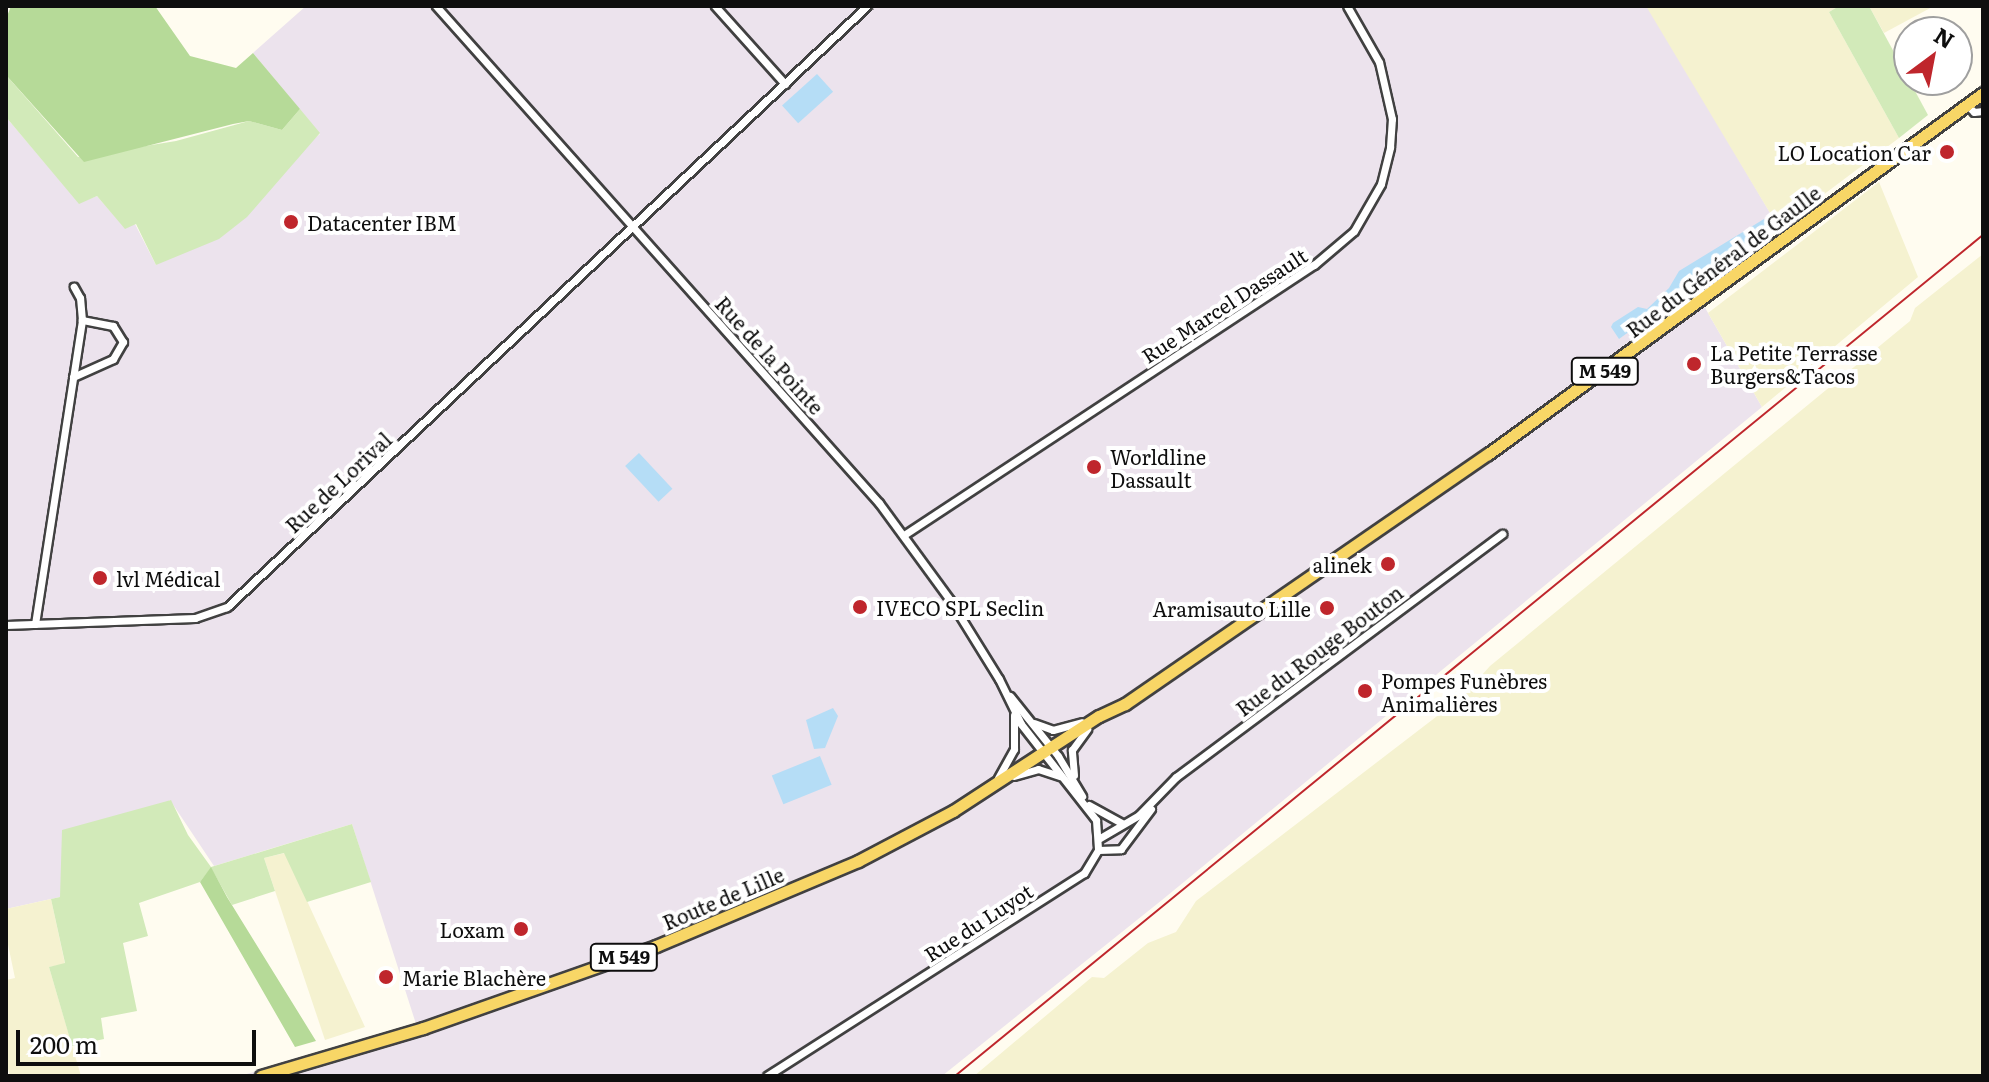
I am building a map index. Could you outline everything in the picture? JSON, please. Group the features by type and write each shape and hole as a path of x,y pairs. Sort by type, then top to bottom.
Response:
{"main road":[{"name":"Rue du Général de Gaulle","path":"1047,750 1262,608 1575,393 1983,93"},
{"name":"Route de Lille","path":"261,1076 435,1024 656,946 858,861 991,787 1047,750"}],"street":[{"name":"Rue de la Pointe","path":"436,6 904,535 943,589 1002,684 1014,713 1047,750"},
{"path":"715,6 785,84"},
{"path":"633,226 867,6"},
{"name":"Rue Marcel Dassault","path":"904,535 1314,265 1354,231 1381,184 1389,155 1392,119 1379,62 1347,6"},
{"path":"1966,104 1974,112 1983,111"},
{"name":"Rue de Lorival","path":"6,625 195,618 227,607 633,226"},
{"path":"35,624 82,320 80,298 74,287"},
{"path":"73,377 113,359 123,342 113,326 82,320"},
{"name":"Rue du Rouge Bouton","path":"1100,838 1139,815 1176,777 1502,534"},
{"path":"1002,684 1025,715 1062,778 1084,801 1122,823 1126,844 1117,851 1098,850"},
{"path":"991,787 1011,757 1015,741 1014,713"},
{"path":"1025,715 1053,730 1099,716"},
{"path":"1074,779 1072,755 1075,744 1099,716"},
{"path":"1047,750 1074,779 1096,820 1100,838"},
{"path":"991,787 1032,769 1062,778"},
{"name":"Rue du Rouge Bouton","path":"1126,844 1159,796"},
{"name":"Rue du Luyot","path":"767,1076 1078,878 1093,864 1100,838"}],"shaded area":[{"path":"306,6 1648,6 1779,228 1696,292 1762,407 1162,900 942,1076 240,1076 416,1024 352,824 214,866 170,800 60,897 6,909 6,117 79,203 97,196 125,228 135,224 156,265 320,134 253,53"},
{"path":"1646,6 1839,6 1829,12 1899,138 1779,228"},
{"path":"1869,6 1934,6 1915,16 1893,16 1893,28 1884,33"},
{"path":"1879,182 1918,277 1762,407 1708,313"},
{"path":"1983,254 1983,1076 974,1076 1092,977 1104,978 1148,943 1176,932 1196,901 1462,697 1490,666 1910,321 1915,308"},
{"path":"285,853 365,1027 325,1040 264,858"},
{"path":"51,899 65,964 49,967 81,1076 10,1076 6,1062 6,980 15,978 6,935 6,909"}],"green space":[{"path":"11,6 155,6 190,56 236,68 253,53 300,109 282,130 249,121 84,162 6,75 6,19"},
{"path":"1839,6 1869,6 1893,50 1893,96 1918,96 1928,115 1899,138 1829,12"},
{"path":"6,75 78,157 176,141 249,121 282,130 300,109 320,133 247,217 219,239 156,265 136,224 125,229 97,196 79,204 6,117"},
{"path":"171,800 188,835 211,867 352,824 371,882 307,902 284,853 264,858 275,891 232,905 211,868 200,882 139,903 148,936 123,943 137,1011 101,1018 104,1039 72,1046 49,967 65,963 51,899 60,897 62,830"},
{"path":"211,867 316,1041 295,1047 200,882"}],"water":[{"path":"817,74 833,92 798,123 782,105"},
{"path":"1764,219 1770,222 1769,230 1619,339 1611,327 1613,323 1638,307 1647,309 1669,288 1679,271"},
{"path":"639,453 672,489 659,502 625,466"},
{"path":"833,708 838,716 825,748 814,749 806,720"},
{"path":"820,756 832,785 783,804 772,775"}],"railway":[{"path":"955,1076 1983,235"}],"place":[{"name":"LO Location Car","path":"1947,152"},
{"name":"Datacenter IBM","path":"291,222"},
{"name":"La Petite Terrasse Burgers&Tacos","path":"1694,364"},
{"name":"Worldline Dassault","path":"1094,467"},
{"name":"alinek","path":"1388,564"},
{"name":"lvl Médical","path":"100,578"},
{"name":"IVECO SPL Seclin","path":"860,607"},
{"name":"Aramisauto Lille","path":"1327,608"},
{"name":"Pompes Funèbres Animalières","path":"1365,691"},
{"name":"Loxam","path":"521,929"},
{"name":"Marie Blachère","path":"386,977"}]}
